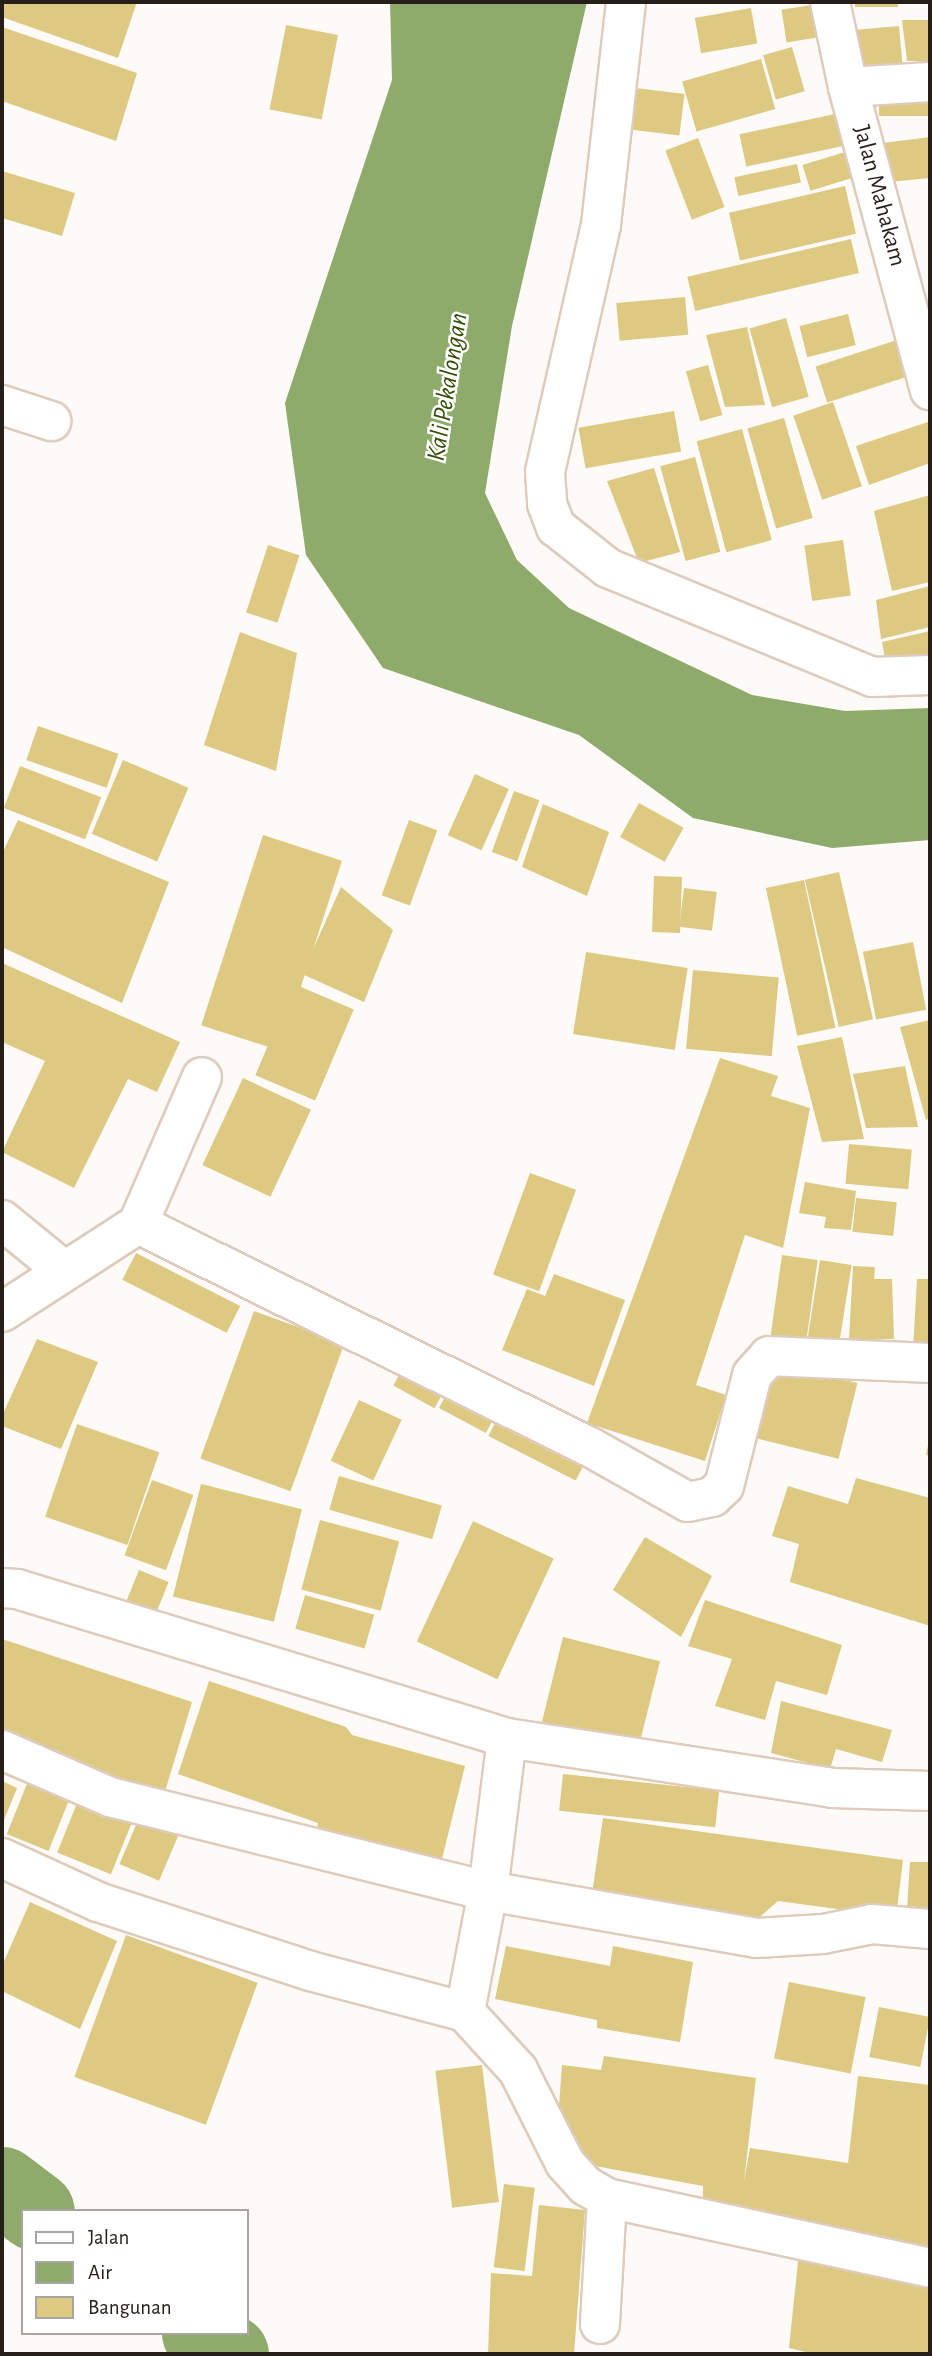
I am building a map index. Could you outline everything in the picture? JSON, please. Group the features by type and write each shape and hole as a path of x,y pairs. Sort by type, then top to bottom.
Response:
{"street":[{"path":"626,2 601,225 545,472 547,503 556,527 608,568 872,677 930,675"},
{"name":"Jalan Mahakam","path":"830,2 848,87 930,390"},
{"path":"848,87 930,82"},
{"path":"2,405 51,421"},
{"path":"2,1312 62,1269 138,1224 202,1077"},
{"path":"2,1220 62,1269"},
{"path":"138,1224 590,1447 688,1502 712,1497 724,1486 752,1375 769,1356 930,1363"},
{"path":"2,1588 507,1738 832,1788 930,1791"},
{"path":"465,2012 488,1891 507,1738"},
{"path":"2,1750 110,1797 488,1891 757,1938 823,1934 872,1924 930,1928"},
{"path":"2,1858 97,1902 310,1971 465,2012 518,2070 565,2163 586,2186 607,2198 930,2269"},
{"path":"600,2324 607,2198"}],"water":[{"path":"390,2 587,2 512,326 485,493 517,560 569,608 752,695 845,711 930,708 930,840 832,848 693,818 579,735 383,668 306,555 285,403 392,80"}],"building":[{"path":"2,2 137,2 118,58 2,17"},
{"path":"855,2 898,2 898,7 855,7"},
{"path":"818,4 823,37 787,42 781,10"},
{"path":"751,8 757,43 701,53 695,18"},
{"path":"902,20 930,20 930,61 907,61"},
{"path":"286,25 338,35 322,120 270,109"},
{"path":"899,26 904,80 856,84 851,30"},
{"path":"2,27 137,73 116,141 2,101"},
{"path":"792,47 805,91 776,99 763,55"},
{"path":"761,59 775,109 697,132 682,82"},
{"path":"879,85 930,85 930,116 879,116"},
{"path":"620,86 685,94 679,136 615,128"},
{"path":"849,111 856,143 746,167 739,134"},
{"path":"930,137 930,178 889,182 883,143"},
{"path":"698,138 725,207 692,220 665,151"},
{"path":"858,148 866,174 810,191 803,165"},
{"path":"797,164 801,183 738,196 734,177"},
{"path":"2,171 75,193 62,236 2,218"},
{"path":"845,186 856,234 740,261 729,213"},
{"path":"851,239 859,273 695,311 687,277"},
{"path":"685,297 688,335 620,341 616,303"},
{"path":"848,314 856,345 807,357 799,326"},
{"path":"786,318 809,397 772,407 749,328"},
{"path":"747,327 765,405 725,407 706,335"},
{"path":"903,338 915,374 827,403 816,366"},
{"path":"708,365 722,415 700,421 686,371"},
{"path":"833,402 862,486 822,500 793,416"},
{"path":"674,411 681,451 586,468 578,428"},
{"path":"784,418 813,518 776,528 747,428"},
{"path":"928,422 930,463 869,485 856,446"},
{"path":"742,429 772,540 726,552 697,441"},
{"path":"695,457 720,552 686,561 660,466"},
{"path":"654,468 680,552 639,563 607,481"},
{"path":"930,495 930,582 892,591 874,511"},
{"path":"843,540 851,595 812,601 804,545"},
{"path":"268,545 299,555 277,623 246,613"},
{"path":"930,586 930,627 881,639 876,600"},
{"path":"930,631 930,665 888,675 882,642"},
{"path":"240,632 297,653 276,771 204,745"},
{"path":"38,726 118,754 107,788 26,760"},
{"path":"123,760 188,788 157,861 92,834"},
{"path":"20,766 101,797 85,839 4,808"},
{"path":"475,774 509,789 482,850 448,835"},
{"path":"514,791 539,800 517,861 492,852"},
{"path":"639,803 684,828 665,862 620,837"},
{"path":"543,804 609,832 587,896 522,867"},
{"path":"18,820 169,882 122,1003 2,947 2,854"},
{"path":"409,820 437,830 410,905 382,895"},
{"path":"263,835 342,861 280,1051 201,1025"},
{"path":"839,872 873,1019 839,1027 805,880"},
{"path":"654,876 682,877 680,933 652,932"},
{"path":"804,880 835,1028 797,1036 766,888"},
{"path":"341,887 393,930 364,1002 302,974"},
{"path":"684,888 717,892 712,931 679,927"},
{"path":"913,942 926,1010 876,1019 863,952"},
{"path":"586,952 688,968 675,1050 573,1034"},
{"path":"2,963 180,1042 157,1092 128,1079 74,1188 2,1152 45,1061 2,1042"},
{"path":"693,970 779,977 772,1056 686,1049"},
{"path":"294,984 354,1009 315,1101 255,1075"},
{"path":"930,1020 930,1118 926,1120 900,1027"},
{"path":"842,1037 864,1139 822,1142 797,1046"},
{"path":"720,1058 778,1076 771,1096 810,1108 783,1248 745,1235 696,1385 726,1395 705,1461 587,1423"},
{"path":"905,1066 918,1127 866,1128 853,1074"},
{"path":"243,1078 311,1110 270,1197 202,1165"},
{"path":"849,1144 912,1149 908,1189 846,1184"},
{"path":"530,1173 576,1190 539,1291 493,1274"},
{"path":"805,1182 856,1191 851,1230 824,1228 826,1217 799,1213"},
{"path":"856,1198 897,1202 893,1236 852,1232"},
{"path":"136,1253 240,1306 227,1333 122,1280"},
{"path":"782,1255 818,1260 805,1349 769,1344"},
{"path":"820,1260 852,1265 838,1352 806,1347"},
{"path":"853,1266 875,1267 874,1279 892,1279 894,1339 849,1340"},
{"path":"554,1274 625,1300 594,1386 502,1350 527,1289 545,1296"},
{"path":"917,1279 930,1279 930,1350 913,1350"},
{"path":"254,1311 344,1344 291,1491 200,1459"},
{"path":"37,1339 98,1362 61,1449 2,1426 2,1416"},
{"path":"773,1362 857,1383 839,1459 754,1438"},
{"path":"403,1368 444,1391 434,1408 393,1385"},
{"path":"447,1393 494,1418 486,1433 439,1408"},
{"path":"359,1400 402,1420 373,1481 331,1461"},
{"path":"497,1419 584,1463 576,1480 488,1436"},
{"path":"77,1424 159,1452 127,1545 45,1517"},
{"path":"930,1436 930,1456 926,1455"},
{"path":"339,1476 442,1505 432,1539 329,1510"},
{"path":"856,1478 930,1498 930,1626 790,1582 799,1544 772,1536 788,1486 848,1504"},
{"path":"152,1480 193,1495 166,1570 125,1555"},
{"path":"201,1484 302,1509 274,1622 173,1597"},
{"path":"320,1520 399,1541 381,1611 301,1590"},
{"path":"473,1521 554,1559 497,1679 417,1642"},
{"path":"645,1537 712,1576 681,1637 613,1590"},
{"path":"139,1570 169,1582 155,1616 125,1604"},
{"path":"305,1595 374,1615 365,1648 295,1629"},
{"path":"705,1600 842,1645 827,1695 776,1681 765,1720 715,1706 732,1659 688,1646"},
{"path":"563,1637 660,1661 639,1746 542,1721"},
{"path":"2,1639 192,1702 163,1798 2,1741"},
{"path":"209,1681 346,1727 352,1735 465,1766 438,1875 315,1839 318,1823 178,1774"},
{"path":"781,1701 892,1730 882,1762 836,1749 830,1769 771,1753"},
{"path":"563,1774 719,1790 715,1827 559,1811"},
{"path":"2,1781 17,1788 2,1825"},
{"path":"27,1784 69,1801 48,1851 7,1834"},
{"path":"80,1796 134,1818 111,1874 57,1853"},
{"path":"139,1818 179,1835 159,1881 119,1864"},
{"path":"603,1818 903,1860 896,1917 778,1901 747,1928 591,1901"},
{"path":"910,1862 930,1862 930,1911 907,1910"},
{"path":"30,1902 117,1941 80,2029 2,1991 2,1966"},
{"path":"126,1935 258,1983 206,2125 74,2077"},
{"path":"506,1946 610,1966 613,1946 693,1962 680,2042 597,2028 597,2020 495,1999"},
{"path":"789,1982 866,1997 851,2073 774,2059"},
{"path":"879,2007 930,2017 920,2067 869,2057"},
{"path":"604,2056 756,2078 744,2181 750,2148 848,2163 858,2076 930,2085 930,2256 739,2218 741,2205 703,2199 703,2186 579,2163 558,2119 562,2065 601,2070"},
{"path":"482,2065 499,2202 452,2208 435,2071"},
{"path":"504,2184 535,2188 525,2271 494,2267"},
{"path":"539,2205 585,2210 574,2354 488,2354 491,2273 532,2276"},
{"path":"799,2252 930,2283 930,2354 814,2354 789,2348"}],"waterway":[{"name":"Kali Pekalongan","path":"2,2186 32,2209"},
{"name":"Kali Pekalongan","path":"204,2335 229,2354"}]}
